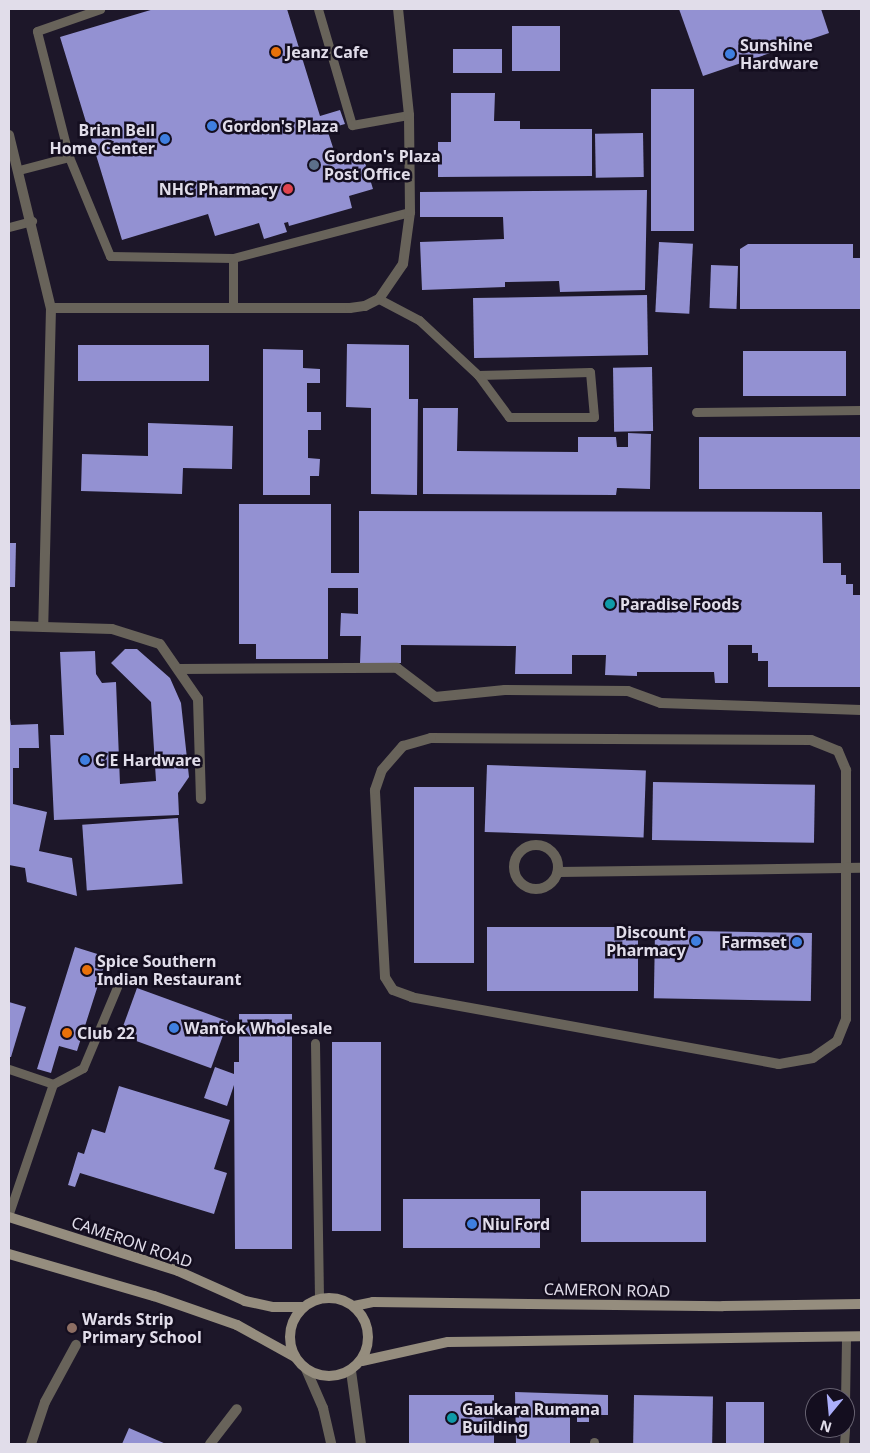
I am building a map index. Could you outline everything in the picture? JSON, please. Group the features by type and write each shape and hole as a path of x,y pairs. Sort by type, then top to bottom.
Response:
{"main road":[{"name":"CAMERON ROAD","path":"9,1215 178,1271 245,1302 273,1308 303,1307"},
{"path":"9,1254 154,1296 218,1319 295,1357 306,1369 333,1377 351,1370 362,1361 367,1350 368,1326 354,1306 343,1300 319,1299 303,1307 290,1331 295,1357"},
{"name":"CAMERON ROAD","path":"354,1306 373,1302 723,1306 861,1304"},
{"path":"362,1361 448,1342 861,1336"}],"street":[{"path":"51,308 350,308 365,306 379,299 403,264 410,212 409,114 398,9"},
{"path":"9,135 32,221 51,308 43,625"},
{"path":"9,626 43,625 112,629 160,644 180,669 198,699 201,799"},
{"path":"180,669 397,668 435,697 505,690 628,691 660,703 861,710"},
{"path":"431,738 811,740 838,751 846,770 846,868 846,1019 838,1041 814,1058 779,1064 412,997 393,990 385,977 376,790 382,770 403,746 431,738"},
{"path":"559,872 556,856 544,846 528,847 521,851 514,865 518,880 531,889 545,888 559,872 861,868"},
{"path":"31,1444 45,1402 76,1345"},
{"path":"306,1369 323,1408 330,1444"},
{"path":"351,1370 361,1444"},
{"path":"210,1444 237,1409"}],"lane":[{"path":"100,9 37,31 69,157 110,256 233,258 410,212"},
{"path":"318,9 352,125 409,114"},
{"path":"19,170 69,157"},
{"path":"9,226 32,221"},
{"path":"233,258 233,307"},
{"path":"379,299 419,320 478,375 509,417 594,417 590,372 478,375"},
{"path":"696,412 861,410"},
{"path":"9,1215 53,1084 83,1068 117,987"},
{"path":"315,1043 319,1299"},
{"path":"9,1069 53,1084"},
{"path":"845,1388 846,1336"}],"building":[{"name":"Gordon's Plaza","path":"154,9 287,9 320,116 340,110 345,124 327,129 338,163 363,156 373,189 349,196 352,208 289,226 288,222 284,223 287,232 264,239 259,223 215,236 208,214 122,240 60,37"},
{"name":"Sunshine Hardware","path":"679,9 821,9 829,33 703,76"},
{"path":"512,26 560,26 560,71 512,71"},
{"path":"453,49 502,49 502,73 453,73"},
{"path":"651,89 694,89 694,231 651,231"},
{"path":"451,93 495,93 494,121 520,121 520,129 592,129 592,176 438,177 438,142 451,142"},
{"path":"643,133 644,177 596,178 595,134"},
{"path":"647,190 645,290 560,292 559,281 505,282 505,287 422,290 420,242 504,239 503,217 420,217 420,192"},
{"path":"659,242 693,244 689,314 655,312"},
{"path":"748,244 853,244 853,258 861,258 861,309 740,309 740,249"},
{"path":"711,265 738,266 736,309 709,308"},
{"path":"647,295 648,355 474,358 473,298"},
{"path":"347,344 409,345 409,399 418,399 417,495 371,494 371,408 346,407"},
{"path":"78,345 209,345 209,381 78,381"},
{"path":"263,349 303,350 303,368 320,369 320,383 307,383 307,412 321,412 321,430 308,430 308,458 320,459 319,476 310,476 310,495 263,495"},
{"path":"743,351 846,351 846,396 743,396"},
{"path":"652,367 653,431 614,432 613,368"},
{"path":"423,408 458,408 457,451 578,452 578,437 616,437 617,447 628,447 628,433 651,434 650,489 617,488 616,495 423,494"},
{"path":"148,423 233,426 232,469 183,468 182,494 81,491 82,454 148,456"},
{"path":"699,437 861,437 861,489 699,489"},
{"name":"Paradise Foods","path":"239,504 331,504 331,573 359,573 359,511 822,512 823,563 841,563 841,575 846,575 846,584 853,584 853,595 861,595 861,687 768,687 768,661 758,661 758,653 752,653 752,645 728,645 728,683 715,683 714,672 637,672 637,676 605,675 606,655 572,655 572,674 515,674 516,646 401,645 401,663 360,663 361,636 340,636 341,613 358,614 358,588 328,588 328,659 256,659 256,644 239,644"},
{"path":"9,543 16,543 15,587 9,587"},
{"name":"C E Hardware","path":"125,649 137,649 170,678 181,703 189,777 178,793 179,815 54,820 50,735 64,735 60,652 95,651 96,674 102,683 116,682 120,784 156,781 151,702 111,663"},
{"path":"9,712 11,725 38,724 39,748 19,748 19,768 13,768 13,804 47,812 39,851 72,858 77,896 27,882 25,868 9,865"},
{"path":"487,765 646,771 644,838 485,832"},
{"path":"653,782 815,785 814,843 652,840"},
{"path":"414,787 474,787 474,963 414,963"},
{"path":"178,818 183,884 87,891 82,825"},
{"path":"487,927 638,927 638,991 487,991"},
{"path":"655,930 812,933 811,1001 654,998"},
{"path":"75,947 107,957 77,1051 59,1046 51,1073 37,1069"},
{"name":"Wantok Wholesale","path":"137,988 228,1021 211,1068 120,1035"},
{"path":"9,1002 26,1007 11,1057 9,1057"},
{"path":"239,1014 292,1014 292,1249 235,1249 234,1085 227,1106 204,1098 215,1067 234,1074 234,1062 239,1062"},
{"path":"332,1042 381,1042 381,1231 332,1231"},
{"path":"119,1086 230,1120 214,1169 227,1173 214,1214 80,1173 75,1187 68,1185 78,1152 84,1154 92,1129 105,1133"},
{"path":"581,1191 706,1191 706,1242 581,1242"},
{"name":"Niu Ford","path":"403,1199 540,1199 540,1248 403,1248"},
{"path":"515,1392 608,1395 608,1415 589,1415 589,1422 577,1422 577,1415 570,1415 570,1444 516,1444"},
{"name":"Gaukara Rumana Building","path":"409,1395 494,1395 494,1444 409,1444"},
{"path":"634,1395 713,1396 712,1444 633,1444"},
{"path":"726,1402 764,1402 764,1444 726,1444"},
{"path":"129,1428 166,1444 122,1444"}],"place":[{"name":"Jeanz Cafe","path":"276,52"},
{"name":"Sunshine Hardware","path":"730,54"},
{"name":"Gordon's Plaza","path":"212,126"},
{"name":"Brian Bell Home Center","path":"165,139"},
{"name":"Gordon's Plaza Post Office","path":"314,165"},
{"name":"NHC Pharmacy","path":"288,189"},
{"name":"Paradise Foods","path":"610,604"},
{"name":"C E Hardware","path":"85,760"},
{"name":"Discount Pharmacy","path":"696,941"},
{"name":"Farmset","path":"797,942"},
{"name":"Spice Southern Indian Restaurant","path":"87,970"},
{"name":"Wantok Wholesale","path":"174,1028"},
{"name":"Club 22","path":"67,1033"},
{"name":"Niu Ford","path":"472,1224"},
{"name":"Wards Strip Primary School","path":"72,1328"},
{"name":"Gaukara Rumana Building","path":"452,1418"}]}
